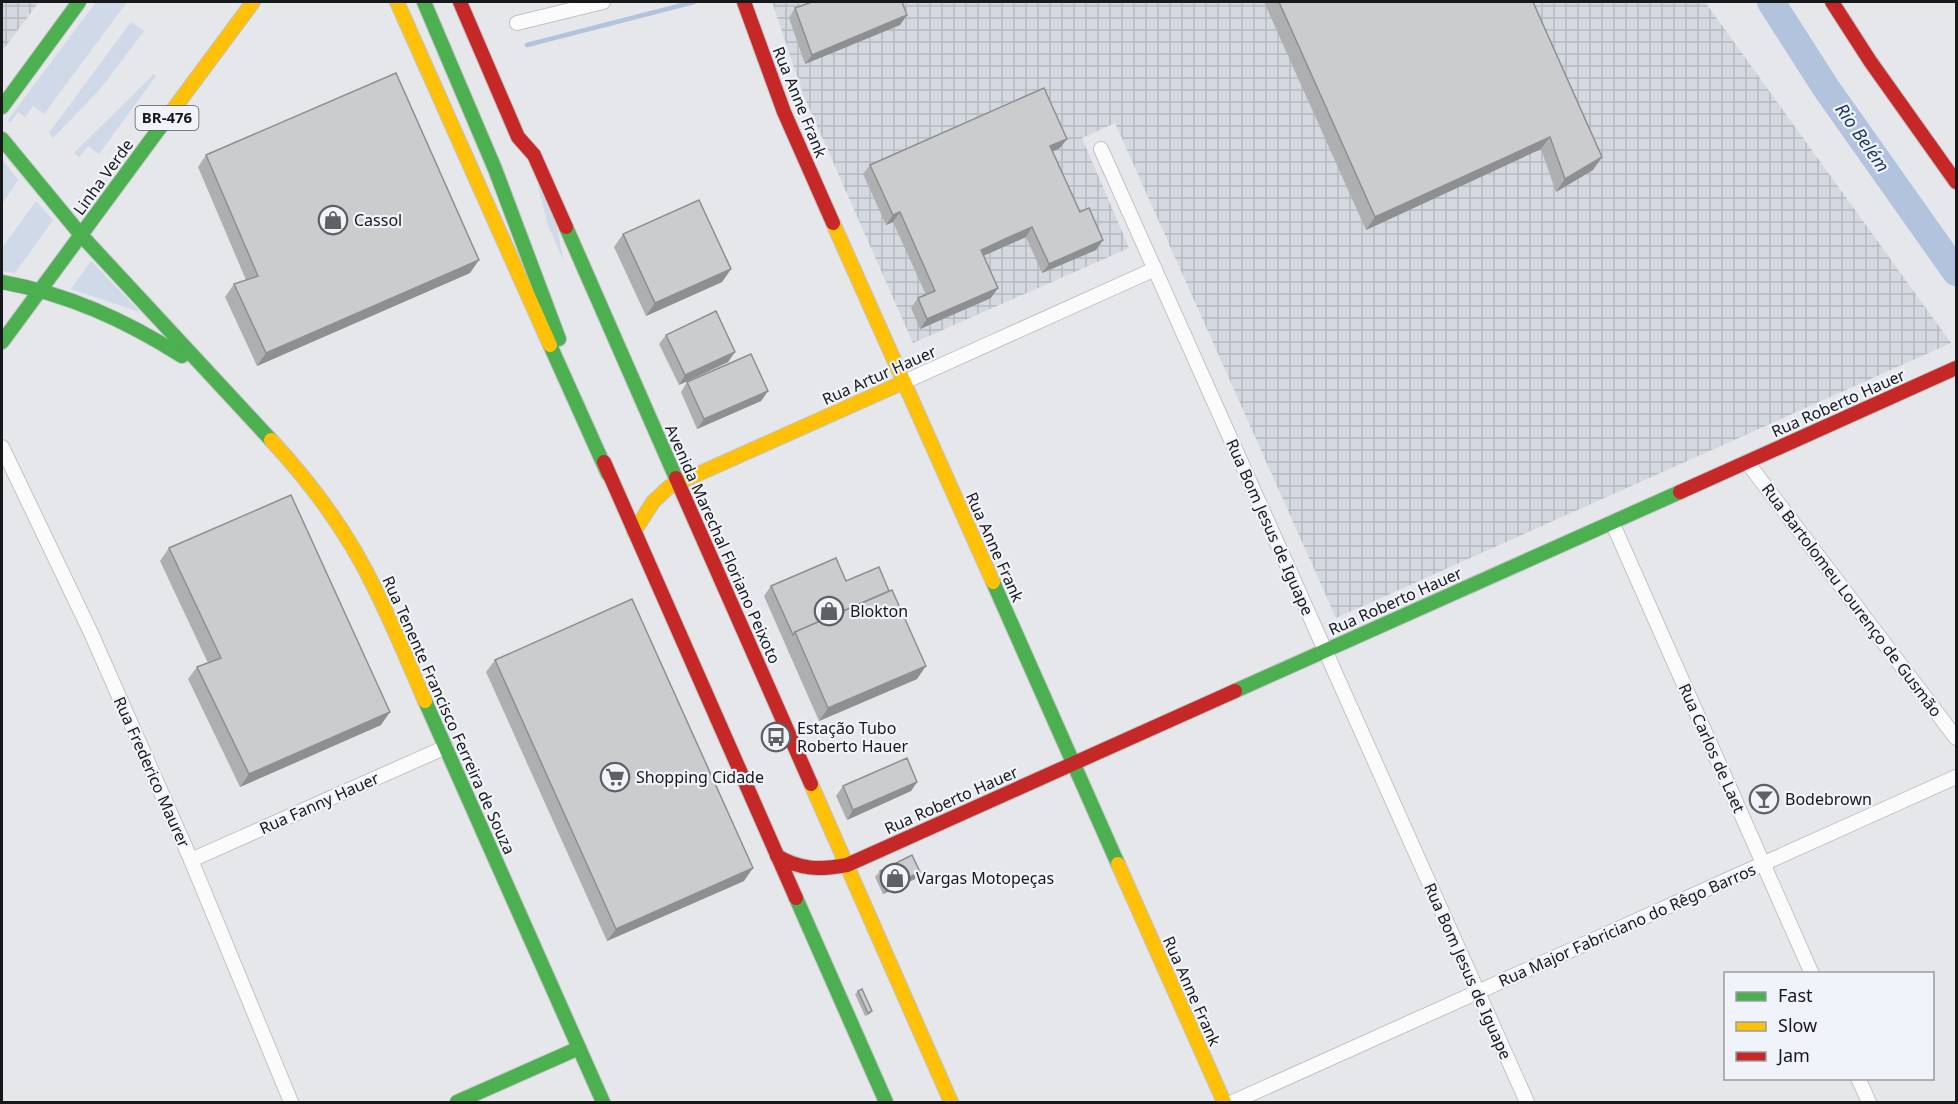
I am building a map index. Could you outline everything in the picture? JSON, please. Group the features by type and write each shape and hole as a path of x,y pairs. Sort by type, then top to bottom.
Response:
{"main road":[{"path":"2,107 79,2"},
{"name":"Linha Verde","path":"2,342 253,2"},
{"path":"397,2 886,1102"},
{"path":"424,2 461,84 523,238 608,474"},
{"name":"Avenida Marechal Floriano Peixoto","path":"460,2 518,137 534,155 951,1102"},
{"name":"Rua Anne Frank","path":"744,2 784,112 1224,1102"},
{"path":"1832,2 1956,182"},
{"path":"479,185 481,132"},
{"name":"Rua Tenente Francisco Ferreira de Souza","path":"2,139 81,235 290,459 333,516 350,543 376,590 603,1102"},
{"name":"Rua Tenente Francisco Ferreira de Souza","path":"2,282 77,301 122,319 211,374"},
{"name":"Rua Roberto Hauer","path":"777,856 790,864 820,871 847,865 1955,371"},
{"name":"Rua Artur Hauer","path":"634,532 654,499 669,487 904,382"},
{"path":"457,1102 579,1048"}],"street":[{"path":"517,23 603,2"},
{"name":"Rua Bom Jesus de Iguape","path":"1101,148 1527,1102"},
{"name":"Rua Artur Hauer","path":"904,382 1155,269"},
{"name":"Rua Frederico Maurer","path":"2,447 91,633 191,860 291,1102"},
{"name":"Rua Bartolomeu Lourenço de Gusmão","path":"1747,462 1956,738"},
{"name":"Rua Carlos de Laet","path":"1612,522 1811,972"},
{"name":"Rua Fanny Hauer","path":"191,860 446,747"},
{"name":"Rua Major Fabriciano do Rêgo Barros","path":"1233,1102 1956,777"},
{"path":"1859,1080 1869,1102"}],"shaded area":[{"path":"2,2 39,2 2,51"},
{"path":"96,2 127,2 44,114 33,106 25,117 18,112 10,123 8,120"},
{"path":"772,2 1705,2 1951,343 1336,618 1115,123 1082,138 1129,248 913,343 803,94"},
{"path":"131,22 144,31 101,88 53,138 49,133"},
{"path":"154,74 156,76 99,154 88,146 79,157 74,153"},
{"path":"2,159 18,180 2,204"},
{"path":"537,183 556,223 564,262 548,225"},
{"path":"36,201 53,220 15,273 2,271 2,248"},
{"path":"91,261 140,312 71,289"}],"building":[{"path":"812,2 902,2 907,15 812,55 795,8"},
{"path":"1279,2 1533,2 1602,157 1565,179 1550,137 1375,217"},
{"name":"Cassol","path":"396,73 479,260 266,353 234,284 258,276 206,155"},
{"path":"1044,88 1067,139 1050,146 1080,212 1089,208 1103,240 1049,264 1032,227 1007,238 981,250 998,288 927,319 918,298 935,291 900,212 893,215 870,165"},
{"path":"699,200 731,269 655,303 623,234"},
{"path":"716,311 735,352 685,375 666,335"},
{"path":"751,354 768,391 704,419 687,382"},
{"path":"291,495 390,712 249,774 197,667 221,658 169,548"},
{"path":"836,558 846,581 879,567 889,591 795,632 793,635 771,586"},
{"path":"892,590 926,666 828,708 795,632"},
{"name":"Shopping Cidade","path":"632,599 753,868 616,929 495,660"},
{"path":"775,722 785,744 781,746 771,724"},
{"path":"907,758 917,782 853,810 843,786"},
{"name":"Vargas Motopeças","path":"912,855 920,872 888,888 880,871"},
{"path":"862,989 872,1011 868,1013 858,991"}],"waterway":[{"path":"527,45 694,2"},
{"name":"Rio Belém","path":"1771,2 1826,88 1956,272"}],"traffic: fast":[{"path":"2,107 79,2"},
{"path":"424,2 495,169 559,339"},
{"path":"2,342 170,114"},
{"path":"2,139 81,235 271,440"},
{"path":"566,227 676,478"},
{"path":"2,282 50,294 95,310 139,331 182,356"},
{"path":"550,345 608,474"},
{"path":"1235,691 1680,492"},
{"path":"993,582 1118,864"},
{"path":"425,701 603,1102"},
{"path":"796,898 886,1102"},
{"path":"457,1102 579,1048"}],"traffic: slow":[{"path":"170,114 253,2"},
{"path":"397,2 550,345"},
{"path":"833,223 993,582"},
{"path":"634,532 653,502 669,487 904,382"},
{"path":"271,440 301,474 354,550 383,605 425,701"},
{"path":"811,784 951,1102"},
{"path":"1118,864 1224,1102"}],"traffic: jam":[{"path":"460,2 518,137 534,155 566,227"},
{"path":"744,2 784,112 833,223"},
{"path":"1832,2 1870,61 1956,182"},
{"path":"1680,492 1956,368"},
{"path":"604,462 796,898"},
{"path":"676,478 811,784"},
{"path":"777,856 794,864 811,868 847,865 1235,691"}],"place":[{"name":"Cassol","path":"333,220"},
{"name":"Blokton","path":"829,611"},
{"name":"Estação Tubo Roberto Hauer","path":"776,737"},
{"name":"Shopping Cidade","path":"615,777"},
{"name":"Bodebrown","path":"1764,799"},
{"name":"Vargas Motopeças","path":"895,878"}]}
